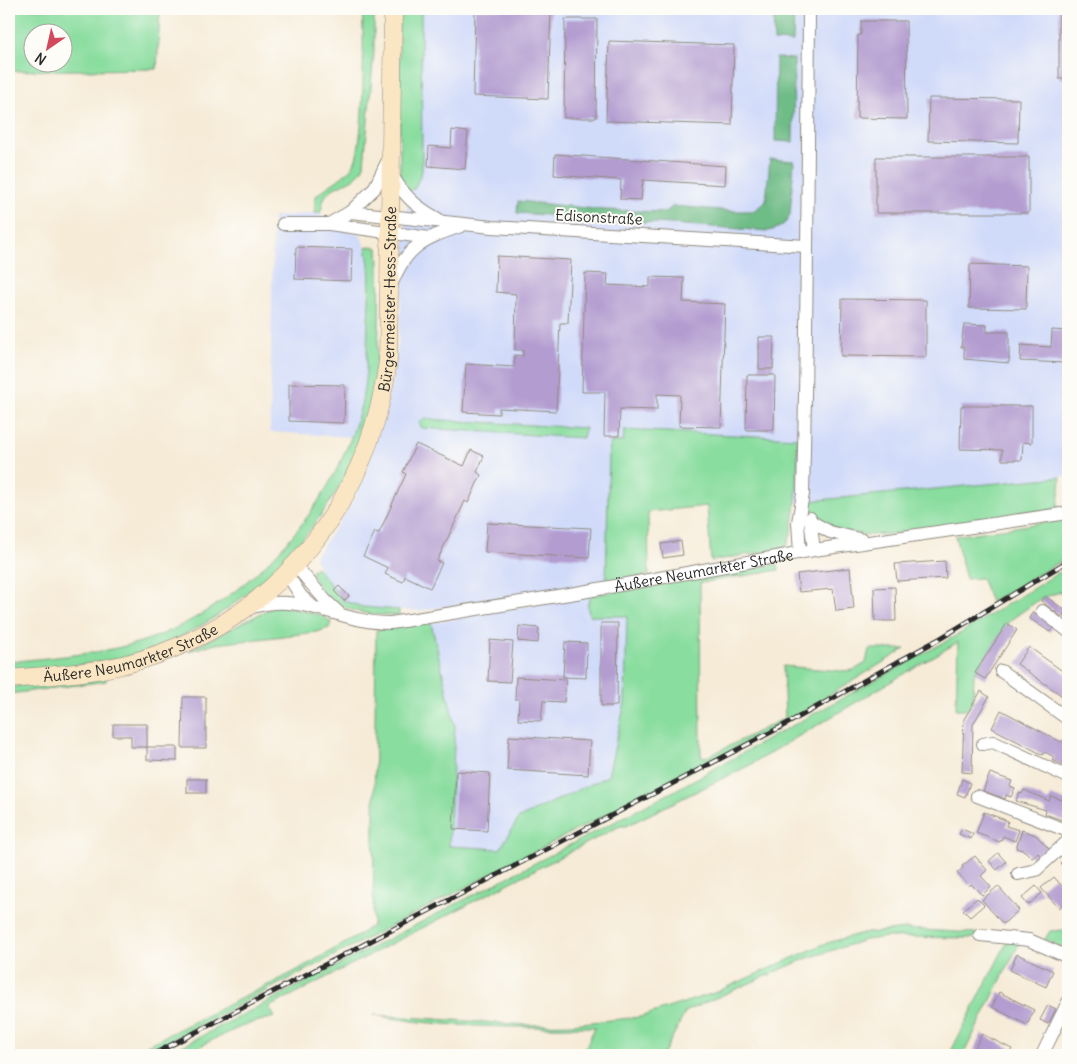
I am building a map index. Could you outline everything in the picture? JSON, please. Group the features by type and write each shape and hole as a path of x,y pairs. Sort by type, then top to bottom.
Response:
{"main road":[{"name":"Bürgermeister-Hess-Straße","path":"291,570 340,504 369,445 384,392 388,361 390,288 393,9"},
{"name":"Äußere Neumarkter Straße","path":"9,679 99,668 142,660 200,637 245,610 291,570"}],"street":[{"path":"800,553 798,522 803,494 807,323 809,9"},
{"path":"329,224 350,212 374,190 391,152"},
{"path":"391,171 402,192 418,208 445,222"},
{"path":"350,212 390,224 412,237 429,238"},
{"name":"Edisonstraße","path":"390,224 445,222 806,246"},
{"path":"283,224 329,224 349,228 390,224"},
{"path":"390,288 398,266 419,243 466,224"},
{"path":"803,494 810,518 814,550"},
{"name":"Äußere Neumarkter Straße","path":"245,610 278,601 313,607 368,621 391,622 582,592 814,550 1068,512"},
{"path":"810,518 830,532 873,542"},
{"path":"291,570 301,596 313,607"},
{"name":"Äußere Neumarkter Straße","path":"291,570 340,614"},
{"path":"1042,611 1068,631"},
{"path":"1002,671 1068,719"},
{"path":"983,744 994,742 1068,776"},
{"path":"977,796 1068,831"},
{"path":"1018,874 1036,870 1068,841"},
{"path":"980,935 1029,940 1068,957"},
{"path":"1042,1055 1068,1002"}],"shaded area":[{"path":"421,9 1068,9 1068,476 795,502 624,430 623,442 609,452 606,583 417,611 363,607 344,601 320,572 315,557 349,508 362,482 385,411 398,346 408,192 420,89"},
{"path":"315,213 361,236 369,258 367,357 364,388 351,437 270,432 273,217"},
{"path":"593,595 627,616 625,703 608,776 519,818 500,849 449,846 455,726 431,623"}],"green space":[{"path":"9,9 160,9 157,69 72,70 72,22 22,22 22,71 9,71"},
{"path":"362,9 374,9 374,52 364,165 352,180 327,194 320,213 315,213 315,198 351,168 358,152 363,89"},
{"path":"399,9 421,9 422,171 415,188 408,192 402,183 400,173"},
{"path":"773,9 794,9 793,42 774,41"},
{"path":"776,58 794,59 793,142 775,141"},
{"path":"770,159 794,161 790,215 781,226 768,231 517,213 518,201 604,210 666,212 673,206 754,211 766,201"},
{"path":"366,247 378,248 379,287 377,354 373,396 356,453 337,491 312,527 283,561 250,591 215,617 178,638 140,653 108,661 9,672 9,662 108,650 127,646 165,633 198,616 229,595 259,571 286,544 310,514 330,482 347,448 359,413 364,391 366,368 370,284"},
{"path":"423,419 585,428 583,438 422,428 419,423"},
{"path":"624,430 798,438 794,520 787,546 780,549 711,561 707,506 648,512 649,575 606,583 609,452 611,442 623,442"},
{"path":"1061,477 1058,506 1052,510 889,534 867,535 828,528 811,514 809,501"},
{"path":"1068,519 1068,557 991,602 981,578 966,579 955,536"},
{"path":"778,564 779,570 700,583 701,756 707,757 785,718 783,666 841,671 854,670 866,663 869,649 905,649 787,721 142,1055 127,1055 294,972 356,937 373,925 376,630 431,623 455,726 449,846 500,849 519,818 608,776 625,703 627,616 590,616 588,605 591,597 593,595"},
{"path":"316,567 344,601 363,607 399,610 399,615 359,612 335,602 317,584 311,571"},
{"path":"1068,567 1068,589 1040,599 1009,621 974,674 973,701 967,709 956,709 958,642 750,765 626,826 620,826 269,1007 275,1017 247,1024 206,1043 187,1055 165,1055 670,793 959,634"},
{"path":"277,605 321,615 331,622 329,628 317,632 216,644 188,651"},
{"path":"106,676 106,681 9,694 9,687"},
{"path":"1068,925 1068,951 1045,939 1050,931 1064,930"},
{"path":"906,929 975,933 976,938 888,937 865,940 805,959 686,1011 663,1055 582,1055 595,1027 456,1025 401,1020 374,1015 529,1025 572,1024 640,1017 714,993 824,944 859,934"},
{"path":"1008,940 1020,942 963,1055 949,1055"}],"building":[{"path":"475,9 551,9 548,99 473,96"},
{"path":"1059,9 1068,9 1068,79 1059,79"},
{"path":"565,19 597,19 596,118 564,118"},
{"path":"861,21 906,21 907,119 857,118 858,35 861,35"},
{"path":"609,41 734,45 732,125 606,121"},
{"path":"929,98 1019,99 1018,143 928,141"},
{"path":"452,130 468,132 465,169 428,166 429,146 451,148"},
{"path":"555,154 726,166 725,185 643,180 641,200 620,199 621,180 554,175"},
{"path":"876,157 1029,157 1029,213 876,213"},
{"path":"296,247 352,249 351,281 295,279"},
{"path":"497,256 571,260 568,323 560,323 556,411 499,408 499,414 463,412 466,364 514,367 515,355 523,356 523,350 515,350 516,294 496,292"},
{"path":"970,264 1027,266 1026,309 969,308"},
{"path":"585,273 608,274 607,285 650,287 650,277 684,278 683,302 725,304 721,427 679,426 680,395 657,394 657,410 620,409 619,436 604,436 605,392 582,392"},
{"path":"842,299 926,300 926,357 841,356"},
{"path":"964,324 987,325 987,332 1009,332 1009,363 964,359 964,347 961,347"},
{"path":"1052,330 1067,331 1065,363 1020,361 1021,345 1051,347"},
{"path":"759,337 774,337 773,369 759,369"},
{"path":"747,375 775,375 774,430 746,430"},
{"path":"289,384 345,385 344,423 289,421"},
{"path":"961,406 1032,406 1032,443 1023,442 1022,460 1002,460 1002,450 960,449"},
{"path":"416,444 464,466 471,450 484,456 477,472 481,475 468,503 465,501 437,561 442,563 430,588 405,576 403,582 385,574 388,568 363,556 375,532 379,533 406,474 403,472"},
{"path":"487,523 591,528 589,558 485,552"},
{"path":"681,541 683,555 663,558 661,544"},
{"path":"945,561 946,578 897,581 895,564"},
{"path":"850,568 854,609 836,611 833,589 799,592 797,574"},
{"path":"339,586 349,596 344,601 334,591"},
{"path":"895,587 896,621 875,621 874,588"},
{"path":"1045,596 1066,611 1062,617 1041,601"},
{"path":"1033,612 1054,626 1050,632 1029,618"},
{"path":"601,623 618,623 617,706 601,706"},
{"path":"1007,623 1017,630 985,679 975,673"},
{"path":"519,626 539,628 538,643 518,641"},
{"path":"490,640 513,642 510,682 488,681"},
{"path":"565,642 587,643 586,678 563,677"},
{"path":"1029,647 1068,675 1068,700 1017,664"},
{"path":"516,677 566,680 564,702 543,701 541,721 518,720 519,699 515,699"},
{"path":"981,691 989,697 973,724 972,773 962,772 964,719"},
{"path":"183,697 206,697 206,748 182,748"},
{"path":"1001,710 1061,742 1063,740 1068,743 1068,768 1052,760 1054,757 1045,752 1043,755 992,728"},
{"path":"113,724 147,724 147,747 131,747 131,736 113,736"},
{"path":"509,736 590,741 588,775 507,770"},
{"path":"147,747 177,747 177,761 147,760"},
{"path":"456,771 490,773 487,831 453,829"},
{"path":"990,773 1012,781 1010,786 1015,788 1011,797 1006,795 1005,799 983,791"},
{"path":"187,779 206,779 206,793 187,793"},
{"path":"962,779 970,783 965,797 957,794"},
{"path":"1024,790 1049,801 1051,796 1068,802 1068,822 1045,814 1046,810 1016,801 1019,793 1022,794"},
{"path":"984,812 1008,821 1006,826 1019,830 1015,841 1003,836 1000,842 976,833"},
{"path":"962,829 973,834 971,839 959,834"},
{"path":"1022,830 1036,835 1050,850 1042,858 1038,853 1032,858 1025,851 1016,848"},
{"path":"1068,852 1067,872 1060,863 1067,857 1065,855"},
{"path":"998,853 1006,862 997,870 989,861"},
{"path":"975,856 987,870 981,876 991,887 982,895 971,884 969,886 957,873 963,868 962,866"},
{"path":"1054,877 1068,893 1068,900 1059,908 1041,888"},
{"path":"998,886 1019,910 1003,924 982,900"},
{"path":"1036,886 1042,893 1028,905 1022,898"},
{"path":"977,898 984,905 970,917 963,910"},
{"path":"1017,954 1053,971 1046,987 1010,970"},
{"path":"1068,960 1068,972 1064,970"},
{"path":"999,992 1034,1010 1027,1025 992,1007"},
{"path":"1048,1005 1056,1009 1048,1024 1040,1020"},
{"path":"982,1034 1012,1049 1009,1055 985,1055 974,1050"}],"railway":[{"path":"152,1055 779,728 941,638 1068,561"}]}
